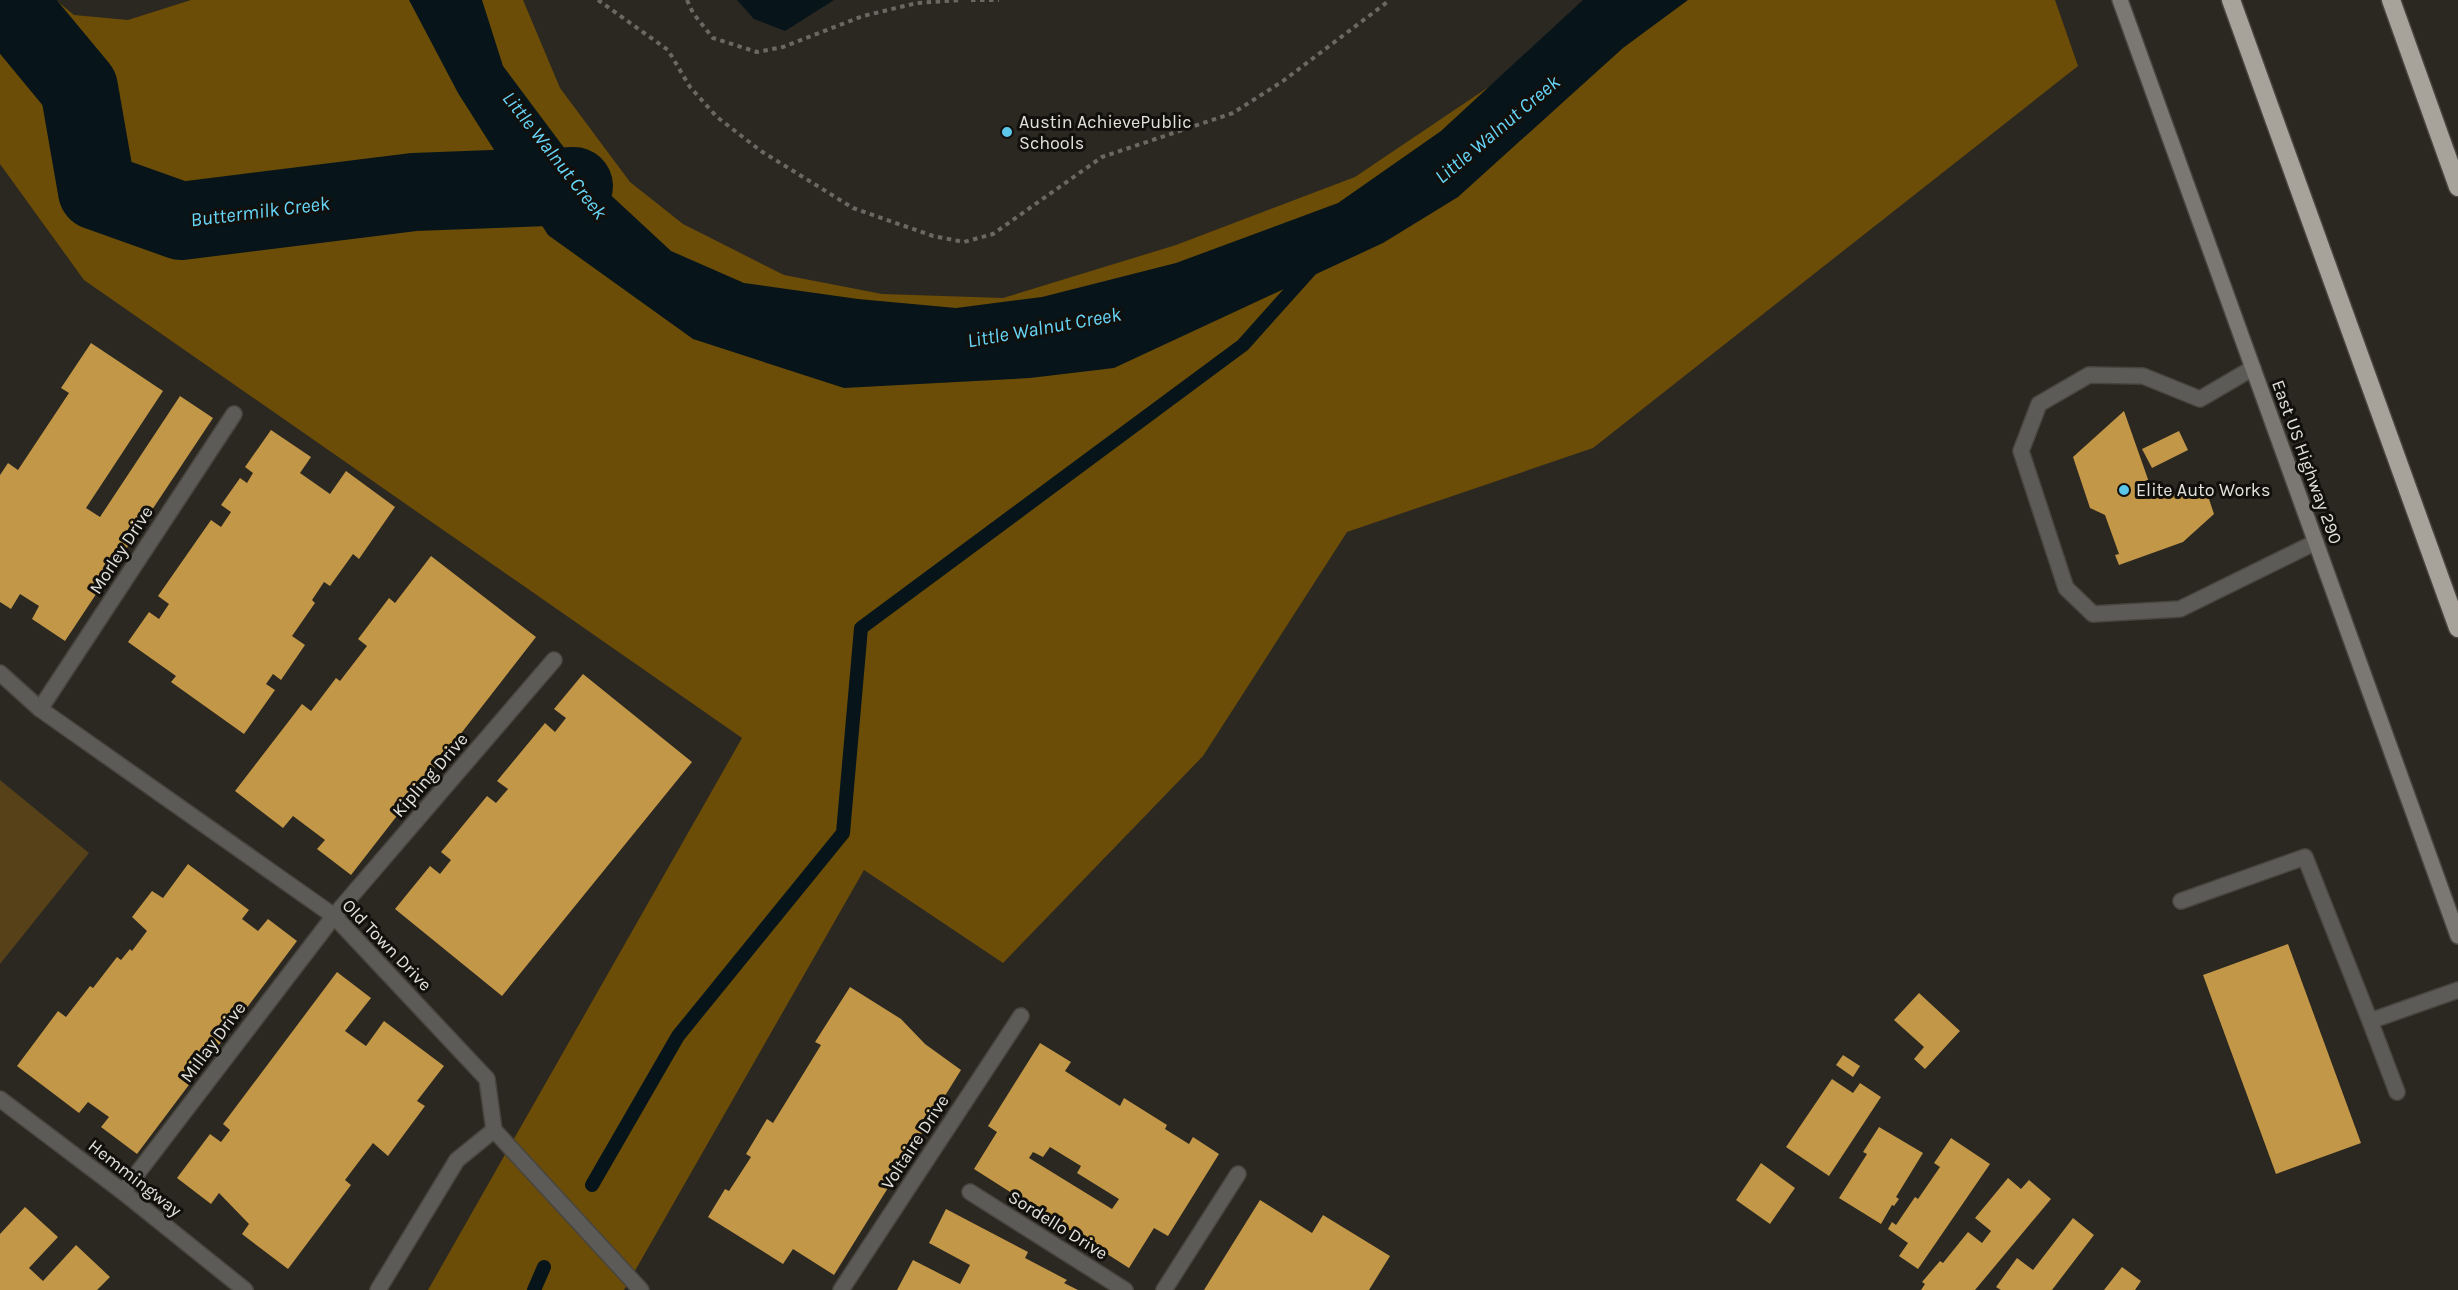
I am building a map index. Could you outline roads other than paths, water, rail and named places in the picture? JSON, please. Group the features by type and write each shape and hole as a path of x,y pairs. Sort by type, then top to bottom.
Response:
{"highway":[{"path":"2231,0 2458,628"},
{"path":"2391,0 2458,186"}],"main road":[{"name":"East US Highway 290","path":"2120,0 2458,936"}],"street":[{"path":"2253,368 2200,399 2143,376 2089,375 2039,404 2021,450 2066,588 2093,614 2180,609 2316,542"},
{"name":"Morley Drive","path":"40,709 234,414"},
{"name":"Kipling Drive","path":"334,916 554,660"},
{"name":"Old Town Drive","path":"0,673 40,709 334,916 487,1079 494,1130"},
{"path":"2181,901 2305,857 2397,1092"},
{"name":"Millay Drive","path":"123,1192 334,916"},
{"path":"2370,1021 2458,990"},
{"name":"Voltaire Drive","path":"842,1290 1021,1016"},
{"name":"Hemmingway","path":"0,1099 123,1192 245,1290"},
{"path":"378,1290 458,1160 494,1130 641,1290"},
{"path":"1164,1290 1238,1174"},
{"name":"Sordello Drive","path":"970,1192 1125,1290"}],"water":[{"name":"Little Walnut Creek","path":"409,0 482,0 503,66 574,161 671,251 744,283 858,299 956,308 1042,297 1176,263 1338,203 1441,131 1583,0 1688,0 1623,48 1458,197 1383,243 1114,368 1030,378 844,388 693,339 548,235 458,93"},
{"path":"737,0 834,0 785,31 754,19"}],"waterway":[{"name":"Buttermilk Creek","path":"6,0 79,88 97,191 181,221 414,192 574,186"},
{"path":"592,1185 678,1036 843,833 861,628 1243,345 1311,269"},
{"path":"534,1290 544,1267"}],"place":[{"name":"Austin AchievePublic Schools","path":"1007,132"},
{"name":"Elite Auto Works","path":"2124,490"}]}
